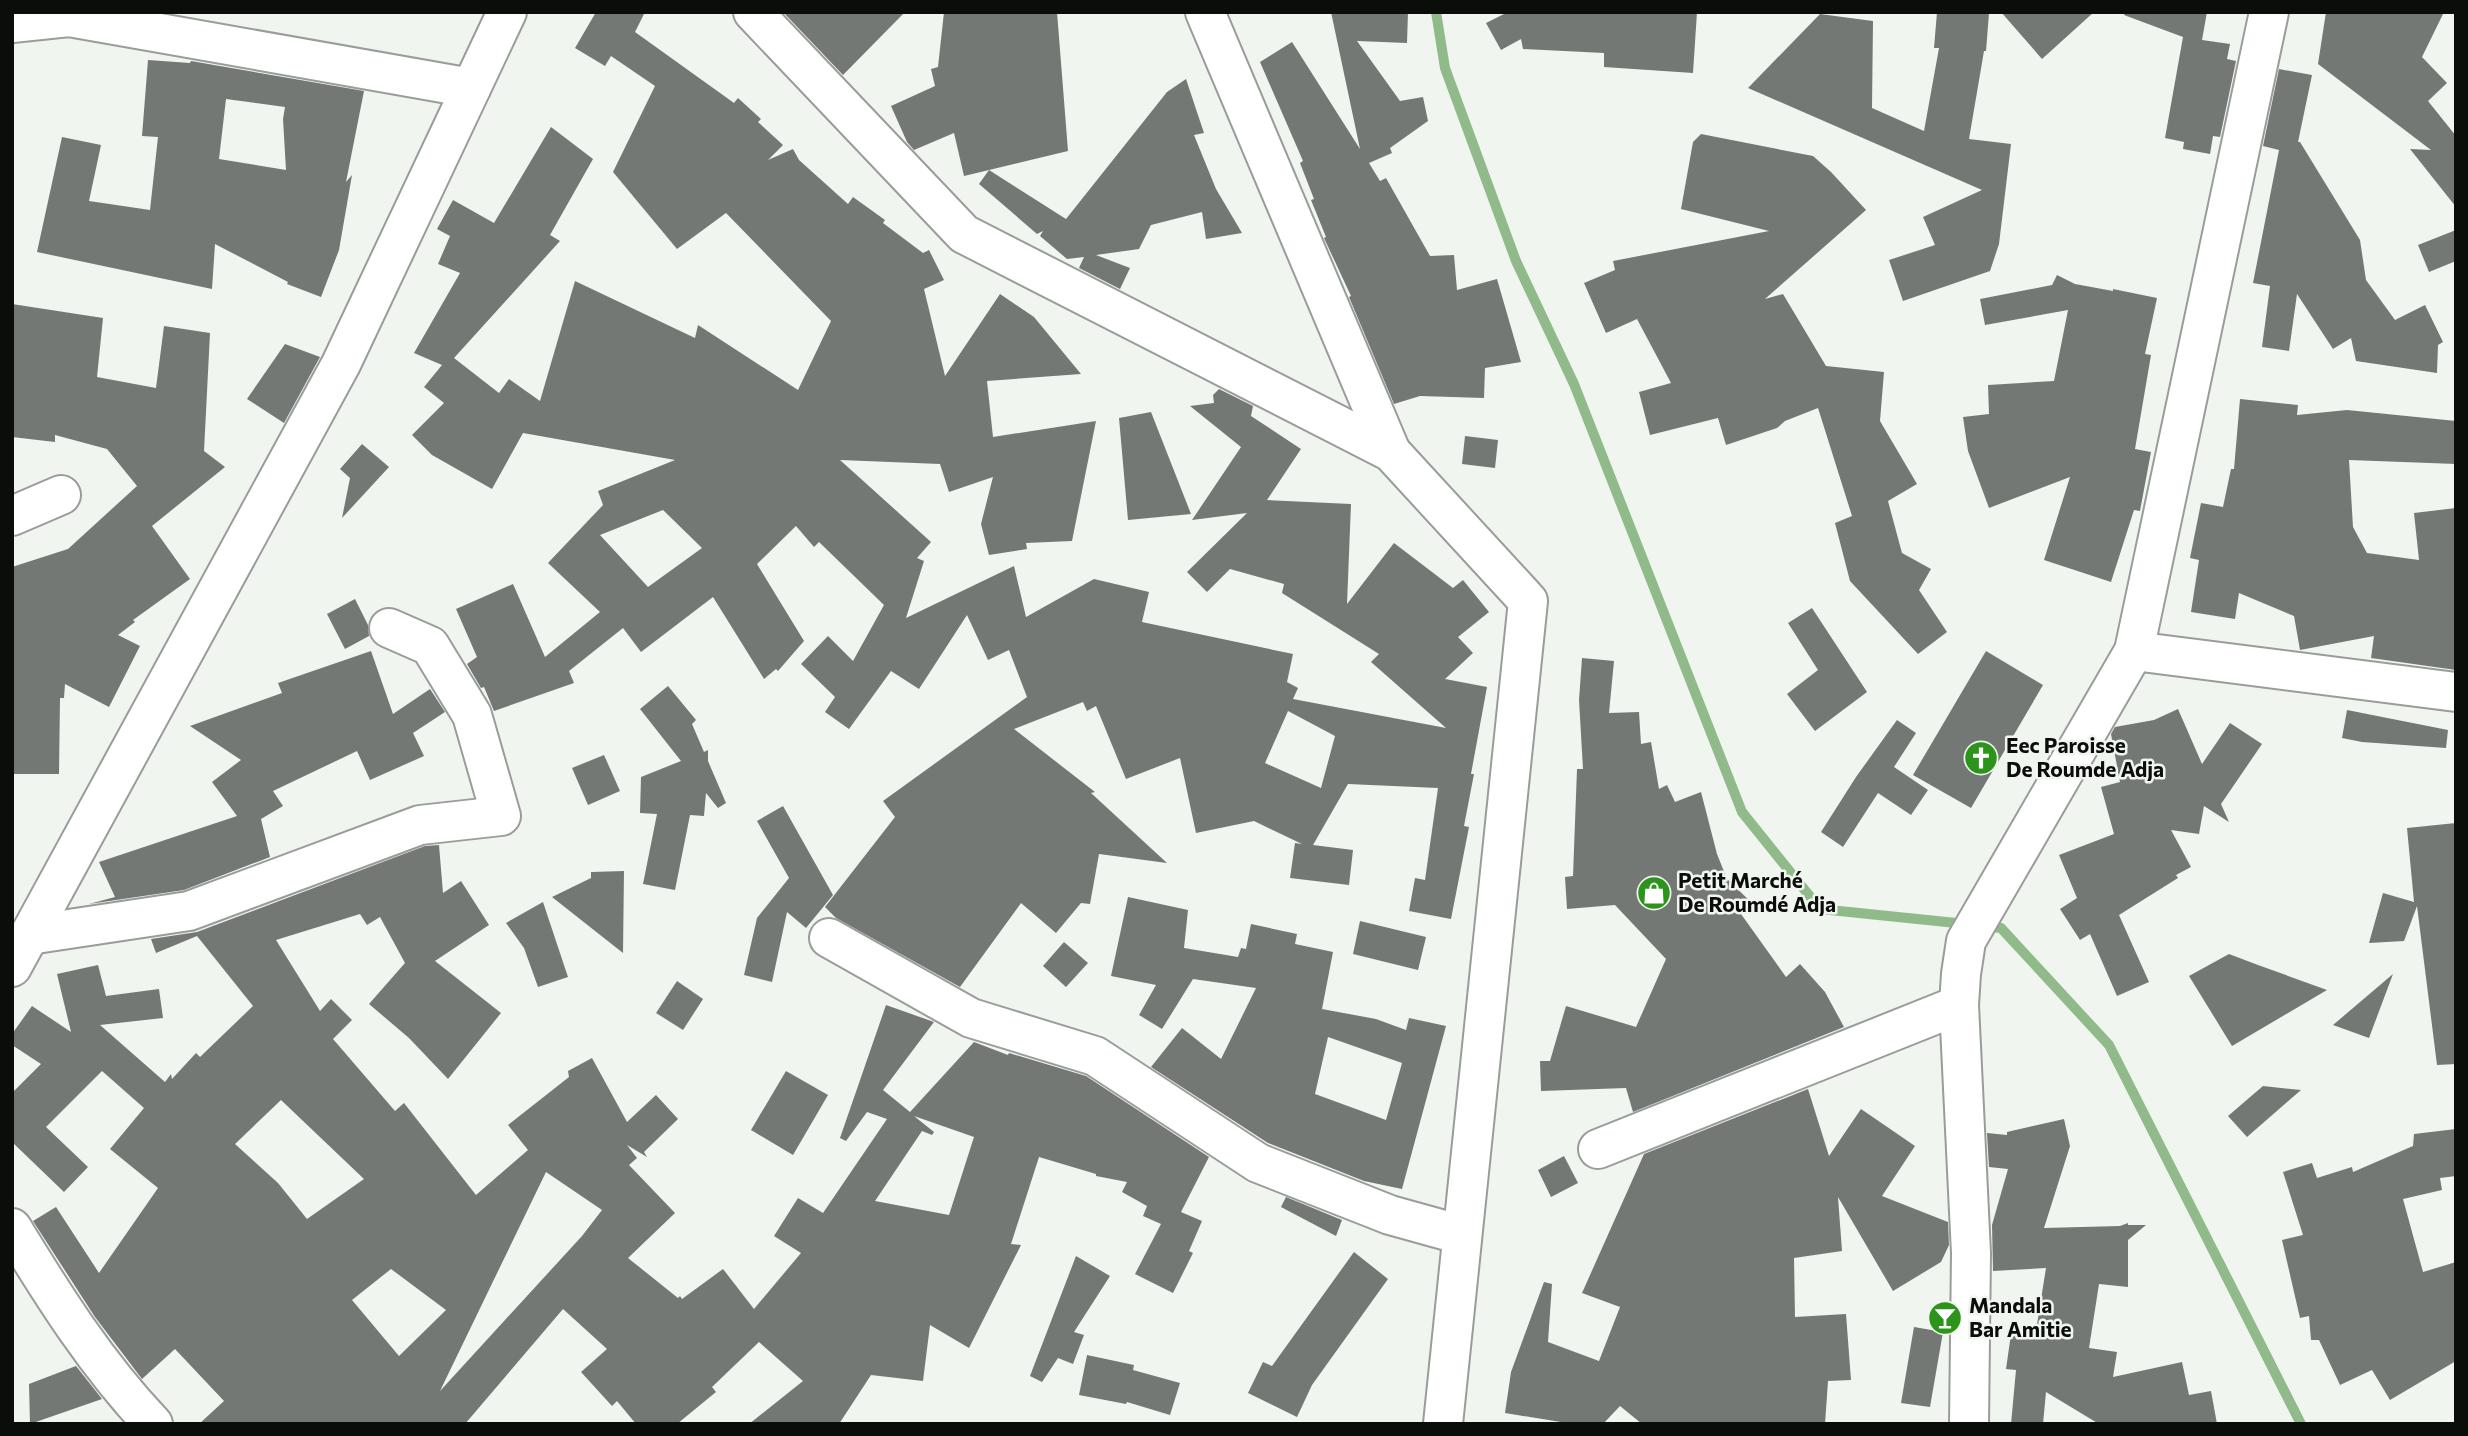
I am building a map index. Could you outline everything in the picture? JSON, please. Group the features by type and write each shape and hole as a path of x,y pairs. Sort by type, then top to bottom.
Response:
{"street":[{"path":"21,951 341,364 507,12"},
{"path":"753,12 964,234 1391,452"},
{"path":"1205,12 1391,452 1528,601 1443,1424"},
{"path":"1969,1424 1971,1253 1959,1005 1966,942 2134,651 2269,12"},
{"path":"12,23 68,15 471,89"},
{"path":"12,516 61,495"},
{"path":"21,951 189,911 420,825 501,816 472,715 430,646 389,628"},
{"path":"2134,651 2456,692"},
{"path":"829,938 971,1018 1095,1056 1258,1163 1390,1215 1462,1236"},
{"path":"1598,1149 1959,1005"},
{"path":"12,1228 59,1306 119,1389 153,1424"}],"building":[{"path":"596,12 645,12 635,32 734,103 738,98 761,119 758,122 783,145 768,160 793,149 799,160 848,204 853,197 923,253 929,250 944,280 924,289 945,376 1000,294 1034,317 1081,374 987,381 993,437 1096,421 1072,541 1026,543 1027,549 989,555 981,524 993,477 949,492 940,464 840,460 931,542 917,558 924,561 906,618 1014,566 1026,617 1094,579 1149,592 1142,622 1293,654 1287,682 1298,688 1293,699 1446,728 1371,662 1379,654 1282,593 1284,584 1230,569 1207,592 1187,572 1247,513 1192,520 1241,447 1190,406 1214,403 1213,395 1219,389 1253,406 1251,416 1301,449 1267,500 1351,504 1347,604 1394,543 1453,588 1463,580 1489,612 1458,637 1473,653 1445,679 1487,687 1464,826 1469,827 1451,919 1409,911 1415,878 1425,880 1438,788 1348,784 1313,845 1353,850 1349,885 1290,878 1295,843 1302,844 1254,821 1196,833 1180,758 1126,779 1096,706 1087,711 1083,702 1014,729 1095,792 1091,793 1167,863 1099,854 1090,904 1081,903 1056,933 1021,903 960,987 836,918 825,907 895,817 883,801 1027,697 1009,650 988,660 967,615 919,689 891,671 849,729 825,712 835,697 801,664 828,636 853,661 884,605 819,542 814,547 796,526 757,564 804,641 778,671 776,669 764,679 713,597 641,652 623,628 569,671 574,683 494,711 484,687 481,688 467,664 477,657 456,609 513,584 545,657 600,612 548,563 603,505 598,491 675,460 523,433 492,489 432,455 412,435 444,403 424,387 442,365 414,353 460,273 438,264 450,236 437,229 453,200 494,223 551,127 593,159 550,235 560,241 454,358 499,393 509,379 540,401 575,281 695,338 698,325 798,390 831,321 726,213 677,249 613,172 655,86 611,56 605,66 575,48","holes":["663,510 702,548 648,587 600,535","1288,711 1335,736 1321,788 1265,763"]},
{"path":"783,12 905,12 843,75"},
{"path":"944,12 1057,12 1068,151 964,176 954,133 914,150 907,142 891,106 935,86 931,69 938,67"},
{"path":"1331,12 1408,12 1407,43 1357,41 1400,101 1423,97 1428,121 1390,148 1392,153 1369,163 1380,181 1386,178 1430,256 1454,255 1457,290 1497,279 1521,362 1485,368 1484,398 1420,396 1394,404 1349,297 1351,296 1324,238 1326,237 1311,200 1314,199 1300,163 1303,161 1260,62 1292,42 1360,149"},
{"path":"1508,12 1697,12 1693,73 1604,67 1604,53 1523,49 1521,39 1501,50 1486,23"},
{"path":"1937,12 1989,13 1986,51 1969,139 2011,144 1999,244 1990,271 1903,301 1889,260 1935,245 1923,217 1982,190 1748,88 1820,14 1873,21 1872,108 1924,131 1939,48 1934,48"},
{"path":"2001,12 2094,12 2042,59"},
{"path":"2125,12 2207,12 2202,40 2230,44 2227,59 2236,61 2220,137 2213,136 2210,154 2183,149 2184,142 2165,138 2183,37 2124,15"},
{"path":"2326,12 2444,12 2422,57 2447,83 2428,101 2456,136 2456,207 2410,149 2431,150 2318,64"},
{"path":"148,60 191,61 364,91 346,182 352,175 339,250 321,297 287,284 288,282 215,244 212,289 37,252 62,137 101,145 89,201 150,210 158,137 142,136","holes":["226,99 285,107 283,119 286,170 219,159"]},
{"path":"2279,69 2312,75 2298,142 2360,240 2366,280 2395,320 2425,305 2443,342 2438,345 2437,373 2356,361 2351,338 2333,349 2297,294 2289,351 2262,347 2270,286 2253,283 2279,150 2263,146"},
{"path":"1186,79 1204,133 1194,135 1216,189 1242,233 1206,239 1202,212 1151,225 1139,249 1096,255 1130,268 1120,289 1079,268 1084,257 1067,259 1040,236 1043,231 1037,234 979,184 989,170 1066,219 1167,92"},
{"path":"1701,134 1813,156 1866,210 1765,299 1783,294 1826,366 1884,372 1880,421 1917,484 1888,501 1902,553 1931,569 1919,590 1947,632 1918,654 1850,581 1835,523 1852,516 1818,408 1785,421 1777,428 1726,445 1718,418 1650,435 1639,392 1671,383 1637,319 1606,333 1584,283 1615,270 1613,261 1769,231 1681,209 1693,142"},
{"path":"2456,230 2456,261 2429,272 2418,245"},
{"path":"2057,275 2075,284 2157,298 2145,354 2151,355 2135,449 2151,452 2140,511 2134,510 2111,582 2044,560 2070,477 1989,508 1968,451 1963,417 1989,414 1988,385 2054,381 2068,310 1985,325 1980,299 2052,285"},
{"path":"12,304 103,318 97,377 156,388 164,326 210,333 204,451 225,467 152,526 190,579 133,620 135,622 118,635 140,646 109,707 65,684 64,698 60,698 59,774 12,774 12,567 68,549 137,486 107,449 55,435 55,442 12,437"},
{"path":"285,344 320,357 284,423 247,399"},
{"path":"2240,399 2298,405 2297,415 2347,410 2456,421 2456,464 2349,460 2353,527 2367,553 2419,560 2414,513 2456,508 2456,670 2371,658 2374,636 2300,650 2294,616 2239,593 2235,619 2191,612 2199,560 2190,558 2201,503 2223,507 2231,469 2234,469"},
{"path":"1151,412 1191,514 1128,520 1119,418"},
{"path":"1465,436 1498,440 1495,468 1462,464"},
{"path":"362,444 389,467 342,518 350,478 340,469"},
{"path":"355,599 368,625 369,636 345,649 327,614"},
{"path":"1812,608 1867,692 1815,731 1787,694 1818,670 1788,623"},
{"path":"371,651 393,714 430,689 445,712 413,733 424,756 370,780 357,751 273,791 283,806 261,819 270,857 184,890 89,904 115,897 99,862 237,816 212,782 241,760 190,726 282,693 278,683"},
{"path":"1986,651 2043,685 1971,808 1913,775"},
{"name":"Petit Marché De Roumdé Adja","path":"1582,658 1614,661 1609,713 1639,712 1641,744 1651,742 1659,789 1667,785 1675,802 1701,792 1717,854 1727,879 1752,903 1741,914 1786,977 1800,964 1825,992 1844,1027 1633,1112 1626,1088 1541,1091 1540,1061 1550,1061 1566,1006 1636,1027 1666,959 1615,905 1567,909 1565,877 1573,876 1577,769 1583,769 1579,700"},
{"path":"668,686 696,720 692,724 704,752 708,750 708,761 726,803 718,808 706,793 704,816 690,815 675,890 643,884 657,814 640,813 641,777 681,761 640,709"},
{"path":"2178,709 2202,764 2230,723 2262,744 2221,804 2229,822 2204,806 2199,834 2171,830 2191,867 2119,915 2149,982 2117,996 2090,934 2080,940 2060,909 2077,898 2059,855 2114,834 2101,787 2120,782 2111,734 2115,727 2154,720"},
{"path":"2347,710 2448,730 2446,748 2342,738"},
{"path":"1897,720 1916,733 1894,767 1928,790 1911,815 1878,793 1843,847 1821,832"},
{"path":"604,755 620,791 588,805 572,768"},
{"path":"783,806 833,895 806,928 787,912 772,982 744,975 757,918 789,878 757,821"},
{"path":"2456,823 2456,1064 2437,1065 2417,906 2404,941 2369,943 2383,893 2414,902 2407,828"},
{"path":"439,845 443,893 461,881 489,925 435,961 501,1013 448,1079 409,1038 369,1004 405,963 380,917 367,925 360,914 276,940 320,1011 331,999 352,1020 333,1039 395,1111 404,1103 476,1195 528,1150 508,1125 569,1077 568,1071 592,1058 627,1122 656,1095 678,1119 644,1152 647,1157 627,1145 637,1158 629,1165 675,1213 628,1258 682,1299 723,1269 754,1309 801,1253 774,1236 798,1198 823,1213 887,1119 867,1112 846,1141 840,1138 886,1005 934,1022 883,1090 910,1112 974,1042 1008,1055 1009,1053 1086,1076 1209,1157 1181,1212 1202,1221 1189,1251 1193,1253 1173,1293 1135,1274 1161,1224 1143,1216 1147,1206 1122,1192 1127,1182 1096,1176 1039,1157 1011,1244 1021,1245 969,1348 930,1325 923,1381 871,1375 839,1424 749,1424 803,1381 759,1342 712,1387 716,1392 677,1424 636,1424 617,1401 612,1406 581,1372 607,1349 563,1309 465,1424 199,1424 224,1401 175,1349 142,1379 95,1317 33,1221 56,1207 99,1273 158,1188 110,1149 144,1108 102,1071 46,1127 88,1167 64,1192 12,1142 12,1093 41,1064 12,1045 12,1034 32,1006 71,1032 57,974 98,965 106,996 159,989 163,1018 100,1025 165,1082 171,1074 172,1079 196,1053 200,1057 253,1006 197,936 156,953 151,939 197,932 425,846","holes":["281,1100 364,1179 307,1219 278,1183 235,1144","914,1116 974,1137 949,1215 875,1201 922,1131 932,1135 934,1132","546,1172 602,1210 582,1236 440,1391","391,1269 446,1310 399,1356 352,1300"]},
{"path":"624,871 623,953 552,897 591,878 591,872"},
{"path":"1128,897 1188,910 1184,948 1238,957 1241,948 1246,949 1251,924 1297,934 1295,944 1333,952 1322,1009 1376,1019 1406,1030 1409,1018 1446,1026 1402,1189 1364,1181 1268,1143 1151,1067 1182,1028 1221,1059 1256,988 1193,979 1162,1029 1139,1015 1156,985 1111,976","holes":["1328,1037 1402,1063 1386,1120 1315,1094"]},
{"path":"543,902 568,977 538,987 524,948 506,923"},
{"path":"1360,921 1426,937 1418,970 1353,954"},
{"path":"1064,942 1088,963 1066,987 1043,966"},
{"path":"2229,954 2327,990 2232,1046 2189,976"},
{"path":"2393,974 2369,1038 2333,1025"},
{"path":"677,981 703,999 683,1030 656,1013"},
{"path":"786,1071 828,1095 793,1155 751,1130"},
{"path":"2263,1086 2301,1090 2247,1137 2228,1116"},
{"path":"1808,1089 1829,1156 1861,1109 1915,1146 1882,1196 1948,1222 1949,1245 1941,1262 1893,1291 1838,1197 1842,1251 1794,1258 1795,1317 1846,1314 1851,1380 1828,1381 1825,1424 1642,1424 1620,1406 1603,1424 1573,1424 1505,1413 1511,1372 1544,1282 1552,1284 1548,1342 1599,1361 1620,1307 1582,1293 1644,1154"},
{"path":"2064,1119 2070,1146 2044,1228 2120,1226 2128,1223 2146,1225 2128,1240 2128,1287 2099,1284 2089,1348 2117,1352 2113,1377 2182,1362 2189,1395 2211,1391 2217,1424 2099,1424 2046,1392 2043,1424 2011,1424 2016,1370 2006,1369 2011,1334 2035,1337 2046,1268 1993,1271 1992,1225 2008,1169 1989,1167 1987,1133 2007,1135 2007,1132"},
{"path":"2456,1129 2456,1176 2440,1178 2442,1190 2403,1199 2423,1272 2456,1262 2456,1361 2390,1400 2372,1370 2340,1385 2319,1340 2311,1340 2309,1316 2300,1318 2282,1240 2303,1235 2283,1172 2312,1163 2317,1178 2352,1167 2353,1172 2413,1146 2414,1134"},
{"path":"1564,1156 1578,1183 1551,1197 1538,1170"},
{"path":"1286,1197 1342,1220 1336,1236 1281,1207"},
{"path":"1354,1252 1388,1279 1312,1385 1297,1417 1248,1393 1263,1362 1272,1366"},
{"path":"1076,1256 1110,1276 1074,1332 1084,1335 1073,1364 1058,1358 1042,1382 1030,1376"},
{"path":"1914,1327 1943,1332 1930,1407 1901,1403"},
{"path":"1087,1355 1134,1365 1133,1370 1180,1383 1170,1415 1127,1402 1126,1404 1079,1395"},
{"path":"76,1366 102,1399 30,1424 29,1384"}],"waterway":[{"path":"1436,12 1445,68 1516,261 1574,384 1742,812 1820,909 1966,924"},
{"path":"1982,926 2001,928 2109,1045 2301,1424"}],"place":[{"name":"Eec Paroisse De Roumde Adja","path":"1981,758"},
{"name":"Petit Marché De Roumdé Adja","path":"1654,893"},
{"name":"Mandala Bar Amitie","path":"1945,1318"}]}
